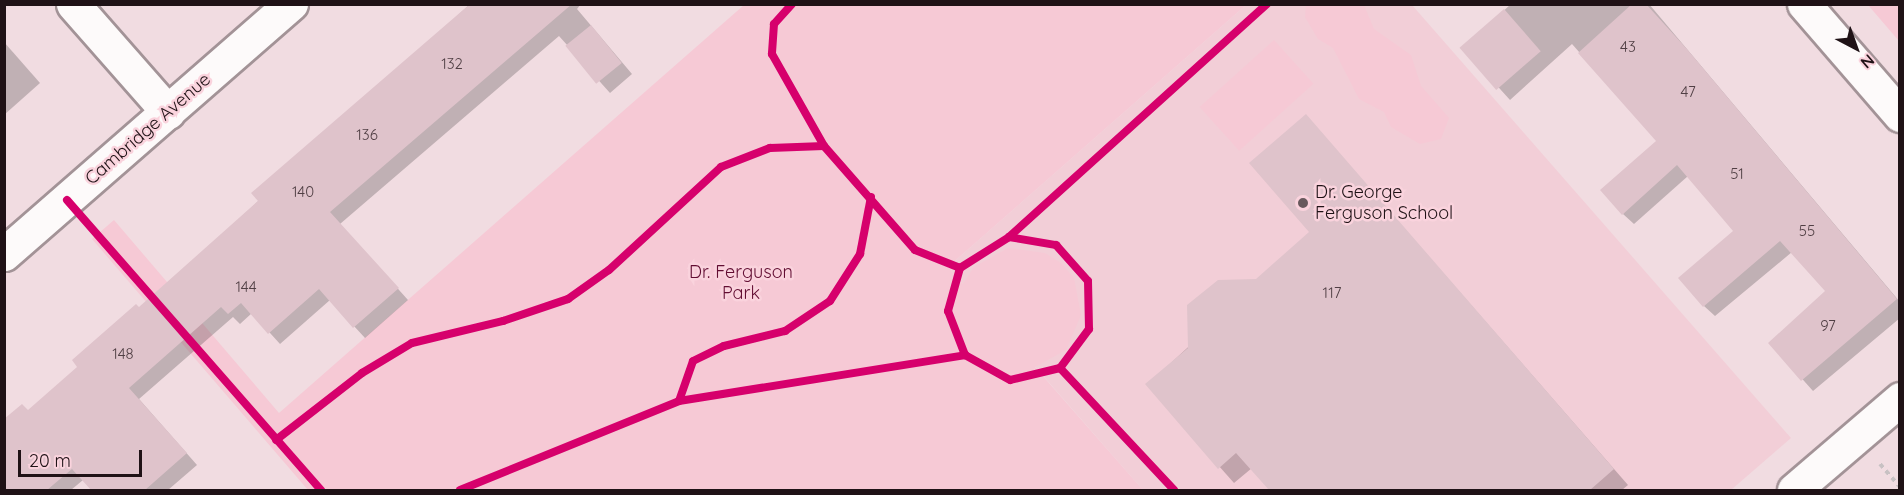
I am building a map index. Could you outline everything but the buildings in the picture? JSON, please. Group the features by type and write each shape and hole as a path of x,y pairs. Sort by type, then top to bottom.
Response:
{"street":[{"path":"74,4 168,112"},
{"name":"Cambridge Avenue","path":"4,254 291,4"},
{"path":"1804,4 1899,115"},
{"path":"1794,490 1899,399"}],"shaded area":[{"name":"Dr. George Ferguson School","path":"1246,5 1412,5 1791,438 1731,490 1143,490 948,267"}],"green space":[{"name":"Dr. Ferguson Park","path":"744,5 1246,5 948,267 963,284 974,267 1008,248 1045,253 1061,263 1074,278 1081,315 1066,350 1035,367 1143,490 308,490 92,239 114,220 279,413"},
{"path":"1306,5 1364,5 1374,29 1411,55 1421,86 1449,118 1441,139 1420,144 1391,127 1384,112 1359,99 1333,48 1318,39 1305,17"},
{"path":"1868,5 1899,5 1899,41"},
{"path":"1274,40 1313,84 1239,151 1200,107"}],"cycle path":[{"path":"792,4 774,24 772,54 824,146 915,250 960,268"},
{"path":"1009,237 1267,4"},
{"path":"276,440 362,373 412,343 503,321 568,299 609,270 721,167 770,148 824,146"},
{"path":"679,401 693,361 724,346 785,331 830,301 860,254 871,197"},
{"path":"67,200 321,490"},
{"path":"1009,237 1056,245 1088,281 1089,329 1060,368 1010,380 965,355 948,311 960,268 1009,237"},
{"path":"460,490 679,401 965,355"},
{"path":"1060,368 1174,490"}],"place":[{"name":"Dr. George Ferguson School","path":"1303,203"}]}
